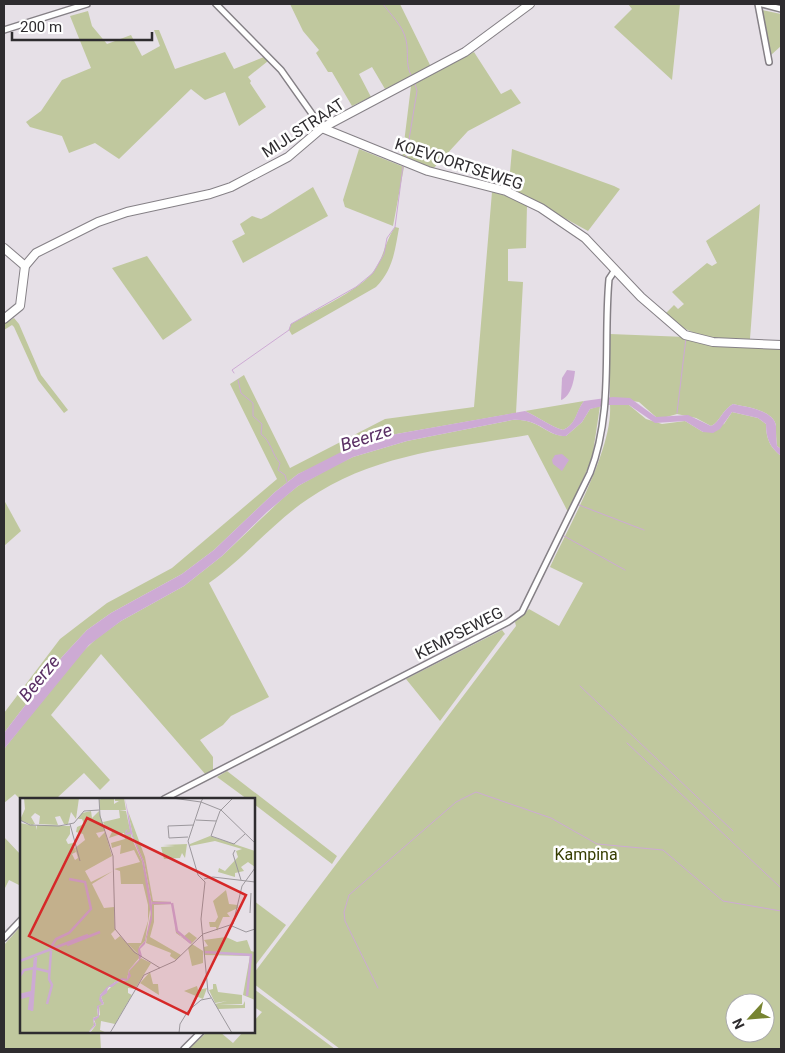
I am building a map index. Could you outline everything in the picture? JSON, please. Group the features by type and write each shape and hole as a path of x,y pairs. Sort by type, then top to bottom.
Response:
{"street":[{"path":"4,30 87,4"},
{"path":"216,4 281,70 322,128"},
{"name":"MIJLSTRAAT","path":"25,266 36,253 107,218 126,212 210,194 231,187 288,157 322,128 465,52 530,4"},
{"path":"769,62 760,4 781,9"},
{"name":"KOEVOORTSEWEG","path":"322,128 428,171 518,196 580,233 648,304 685,335 713,342 781,344"},
{"path":"4,248 25,266 21,303 17,310 4,319"},
{"name":"KEMPSEWEG","path":"166,798 517,616 526,606 590,472 599,446 606,398 605,354 608,286 611,274 615,270"},
{"path":"4,938 20,921"},
{"path":"184,1049 199,1033"}],"green space":[{"path":"290,4 400,4 431,67 385,89 372,67 359,74 371,97 352,106 332,72 328,72 316,53 319,50 303,31"},
{"path":"628,4 680,4 672,80 614,27 632,9"},
{"path":"762,10 781,14 781,46 771,55"},
{"path":"88,11 92,26 107,44 131,35 142,56 160,46 154,30 159,30 175,69 225,52 234,69 264,57 268,61 248,77 266,107 239,126 225,92 205,100 191,89 119,159 95,143 69,153 62,136 30,127 26,122 41,111 62,80 91,68 70,16"},
{"path":"474,52 501,94 511,89 521,103 468,131 432,170 402,159 411,86"},
{"path":"359,149 404,167 393,226 345,207 343,200"},
{"path":"512,149 620,189 588,231 515,191 518,182 513,180 515,174 510,172"},
{"path":"313,187 328,216 243,263 232,241 245,234 240,224 252,216 261,219 267,216"},
{"path":"492,192 514,198 527,205 526,248 508,249 508,281 523,282 516,413 385,436 298,474 275,492 214,550 182,574 111,613 87,630 62,657 4,733 4,713 60,639 107,603 172,568 277,479 230,384 244,375 290,468 385,419 474,407"},
{"path":"760,204 750,339 715,338 685,329 665,314 674,305 678,309 684,304 672,292 707,263 712,266 717,263 706,241"},
{"path":"395,227 399,228 390,267 376,287 292,335 289,330 291,324 347,293 367,279 377,267"},
{"path":"147,256 192,320 163,340 112,268"},
{"path":"14,318 19,324 41,375 68,410 64,413 38,380 14,327 12,325 4,330 4,324"},
{"path":"610,334 686,337 781,347 781,449 777,446 774,421 765,413 752,408 733,404 711,426 696,418 677,414 663,418 656,417 639,402 610,398"},
{"path":"584,401 574,421 563,430 525,411"},
{"name":"Kampina","path":"610,405 629,405 646,419 662,424 685,421 703,432 724,424 732,412 758,418 766,424 769,442 781,456 781,1049 340,1049 255,985 255,972 516,626 515,622 529,609 559,626 583,583 550,567 597,465 605,443"},
{"path":"600,406 592,459 568,512 528,435 442,449 386,462 333,484 295,508 235,563 209,583 269,697 231,716 223,725 200,740 213,757 213,771 206,775 101,654 51,715 110,780 100,790 84,773 59,798 20,799 15,794 4,803 4,749 76,658 97,638 121,621 184,586 222,556 298,486 353,457 407,441 512,420 529,422 552,433 566,436 582,422 590,409"},
{"path":"4,500 21,531 4,546"},
{"path":"502,630 505,634 440,721 406,679"},
{"path":"227,771 337,856 332,864 255,805 255,798 246,798 217,777"},
{"path":"4,837 20,854 20,886 9,880 4,890"},
{"path":"255,902 286,925 255,966"},
{"path":"20,927 20,1033 100,1033 101,1049 4,1049 4,945"},
{"path":"255,990 335,1049 189,1049 206,1033 221,1033 233,1043 242,1033 255,1033 255,1020 262,1012 255,1008"}],"shaded area":[{"path":"567,370 575,371 574,379 570,392 561,400 562,378"},
{"path":"613,397 630,398 656,417 688,415 711,426 733,404 759,410 770,416 774,421 777,446 781,449 781,456 769,442 766,424 758,418 732,412 720,429 713,433 703,432 685,421 655,423 629,405 607,405 590,409 582,422 566,436 554,434 530,422 512,420 407,441 353,457 298,486 267,512 222,556 184,586 121,621 89,645 4,749 4,733 62,657 87,630 111,613 182,574 214,550 275,492 298,474 351,447 385,436 525,411 563,430 571,424 584,401"},
{"path":"562,454 569,460 562,471 553,464 552,460 555,455"}],"waterway":[{"path":"383,4 400,25 404,35 407,44 408,67 411,75"},
{"path":"406,158 417,91 415,84"},
{"path":"234,373 232,370 289,330 291,324 356,287 373,273 384,254 387,238 395,227 403,166"},
{"path":"677,413 686,338"},
{"path":"238,380 241,393 253,403 253,416 262,424 261,434 267,440 280,463 278,470 285,475 287,482"},
{"path":"579,505 644,530"},
{"path":"564,536 625,570"},
{"path":"580,686 733,831"},
{"path":"627,743 781,888"},
{"path":"378,988 345,921 344,912 349,895 456,802 476,792 551,818 597,844 663,850 723,901 781,911"}],"water label":[{"name":"Beerze","path":"366,437"},
{"name":"Beerze","path":"39,678"}]}
